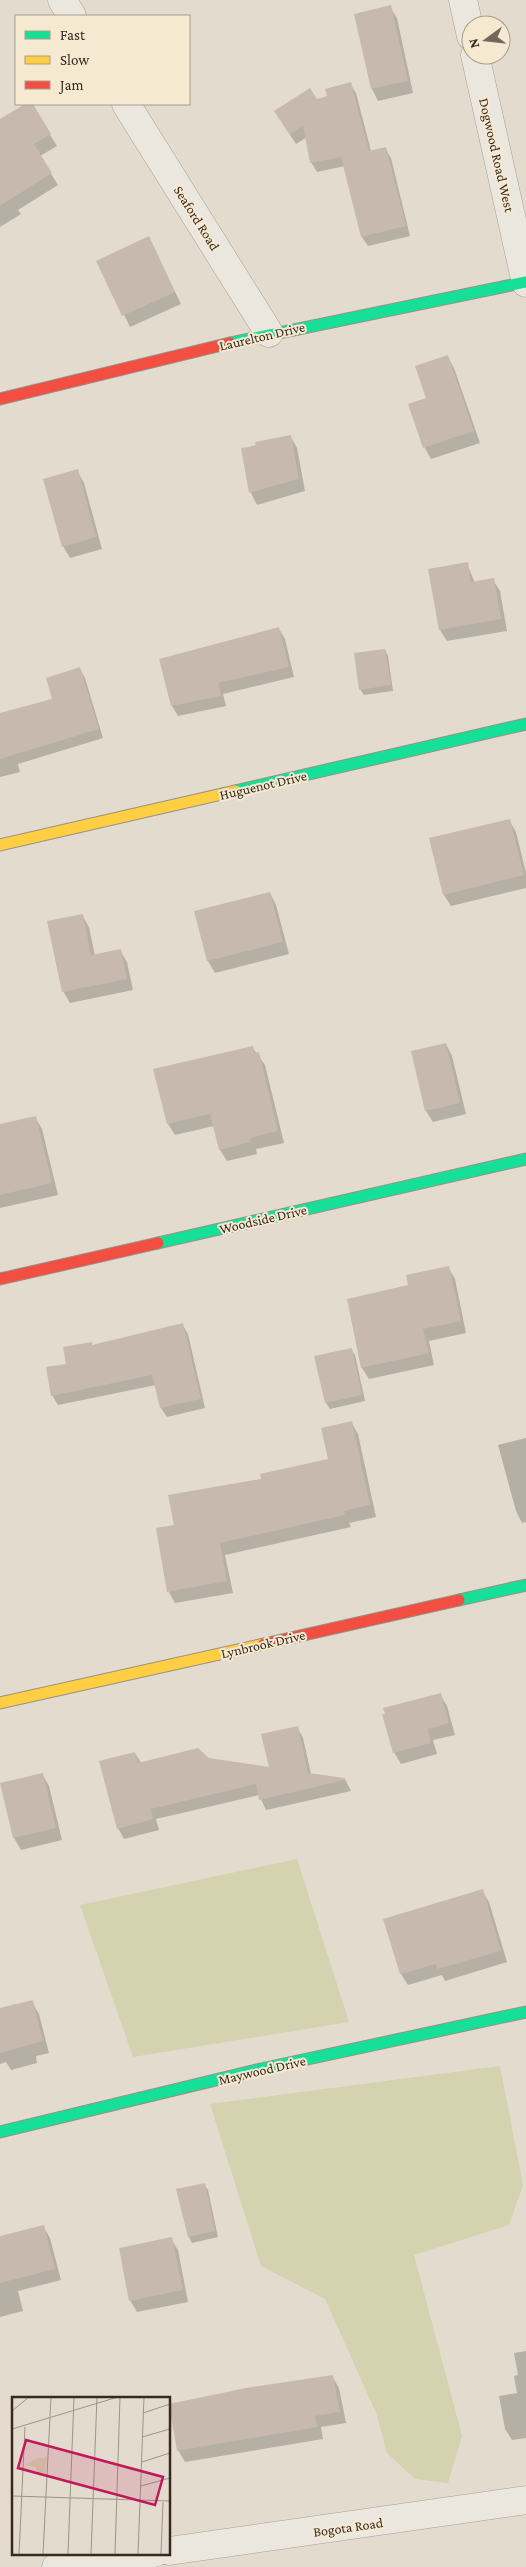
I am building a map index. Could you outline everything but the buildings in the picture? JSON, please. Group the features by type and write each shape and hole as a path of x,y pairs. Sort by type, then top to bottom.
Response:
{"street":[{"path":"62,0 71,15"},
{"path":"463,0 466,15"},
{"name":"Dogwood Road West","path":"477,65 526,282"},
{"name":"Seaford Road","path":"127,105 269,333"},
{"name":"Laurelton Drive","path":"0,399 269,333 526,282"},
{"name":"Huguenot Drive","path":"0,845 526,724"},
{"name":"Woodside Drive","path":"0,1279 526,1159"},
{"name":"Lynbrook Drive","path":"0,1703 526,1585"},
{"name":"Maywood Drive","path":"0,2132 261,2069 526,2012"},
{"name":"Bogota Road","path":"170,2551 526,2500"},
{"path":"56,2567 147,2554"}],"shaded area":[{"path":"297,1859 349,2022 133,2057 80,1905"},
{"path":"500,2066 523,2185 509,2225 414,2255 462,2436 448,2483 415,2479 387,2453 377,2415 325,2299 261,2266 210,2104"}],"traffic: fast":[{"path":"230,343 526,282"},
{"path":"235,791 526,724"},
{"path":"158,1243 526,1159"},
{"path":"459,1600 526,1585"},
{"path":"0,2132 261,2069 526,2012"}],"traffic: slow":[{"path":"0,845 235,791"},
{"path":"0,1703 264,1644"}],"traffic: jam":[{"path":"0,399 230,343"},
{"path":"0,1279 158,1243"},
{"path":"264,1644 459,1600"}]}
